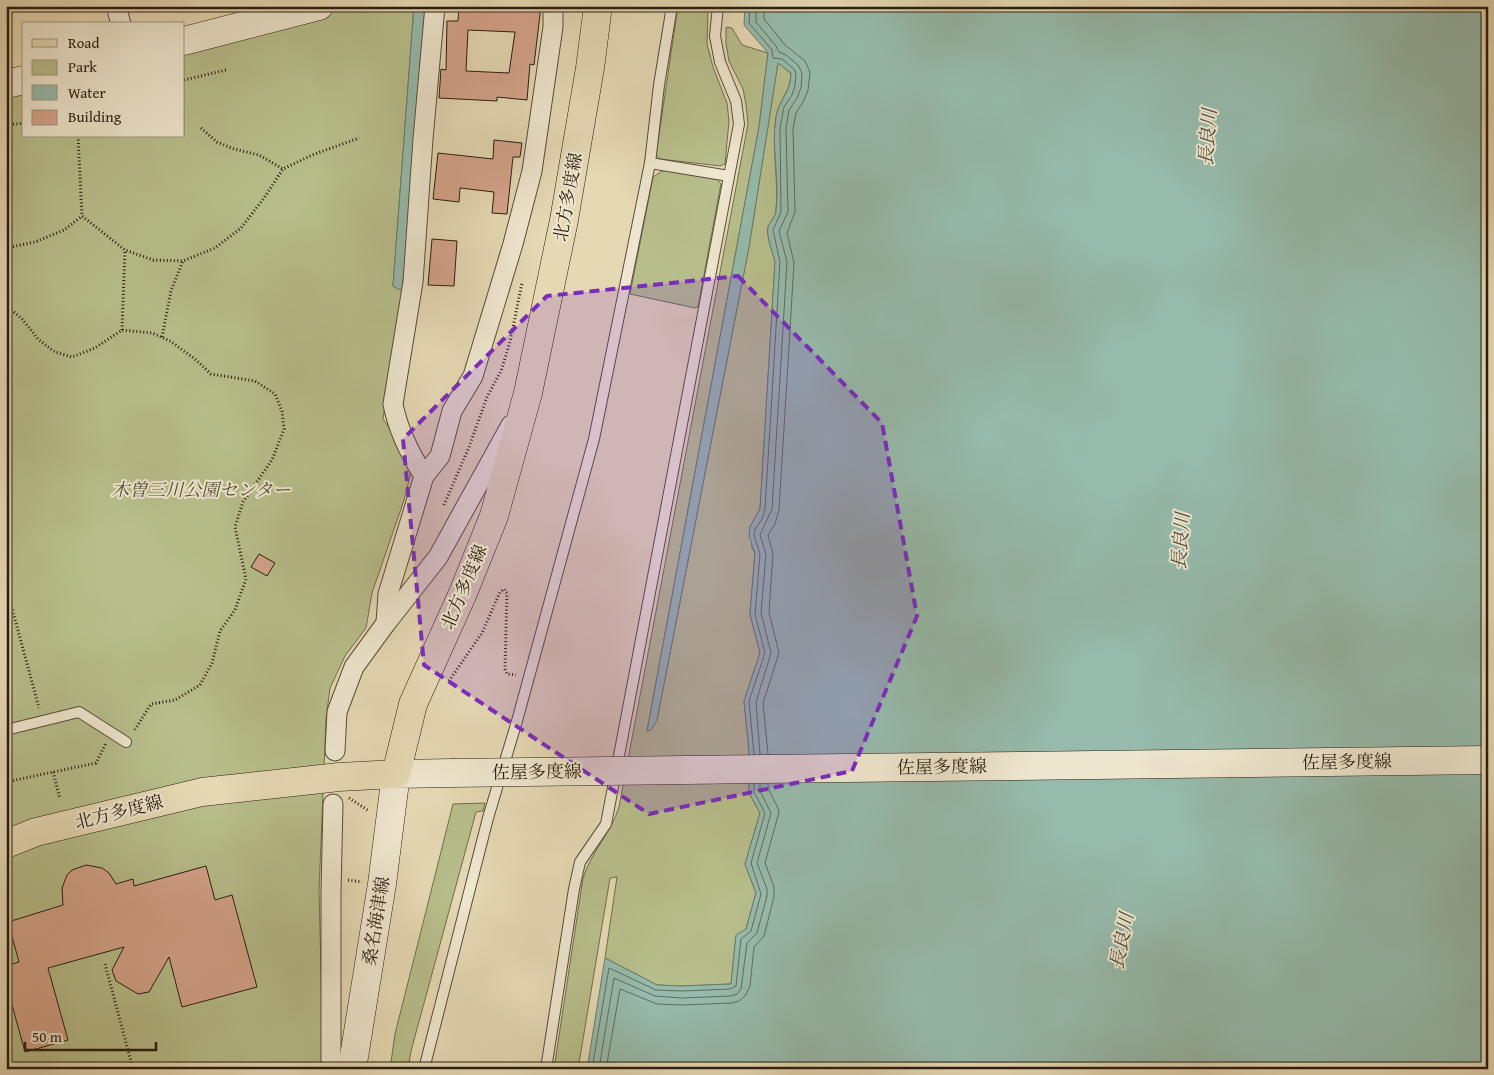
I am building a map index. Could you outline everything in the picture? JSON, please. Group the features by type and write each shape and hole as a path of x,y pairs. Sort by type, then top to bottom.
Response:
{"main road":[{"path":"185,41 319,6"},
{"name":"北方多度線","path":"6,844 36,832 202,792 339,777 396,774 413,704 463,594 494,516 528,393 564,220 590,68 598,6"},
{"path":"6,84 22,80"},
{"name":"佐屋多度線","path":"396,774 1488,760"},
{"name":"桑名海津線","path":"352,1069 382,884 396,774"}],"street":[{"path":"116,6 120,22"},
{"path":"424,476 413,458 396,420 393,404 413,282 422,139 435,6"},
{"path":"386,623 388,594 424,476 440,456 452,410 472,376 515,235 532,172 553,27 553,6"},
{"path":"335,751 337,712 354,667 438,557 528,393"},
{"path":"331,1069 331,878 340,800"}],"lane":[{"path":"424,1069 488,818 594,438 650,162 659,85 672,6"},
{"path":"546,1069 574,889 580,862 606,824 739,124 736,101 720,62 716,36 718,6"},
{"path":"650,162 729,176"},
{"path":"6,730 79,712 126,742"}],"path":[{"path":"185,80 226,70"},
{"path":"6,125 22,124"},
{"path":"201,128 216,142 259,155 282,169"},
{"path":"78,138 82,216 125,250 153,260 183,261 215,248 241,228 264,198 282,169 312,155 359,138"},
{"path":"6,248 35,242 64,230 82,216"},
{"path":"122,330 125,250"},
{"path":"162,338 171,291 183,261"},
{"path":"6,305 22,319 39,340 56,352 72,356 95,348 122,330 152,333 170,341 210,374 256,381 275,394 282,411 284,429 272,460 243,502 235,527 246,579 235,610 220,631 212,663 200,685 175,700 152,704 126,742"},
{"path":"6,586 42,720"},
{"path":"449,682 482,633 500,592 504,589 507,593 505,669 508,674 528,678"},
{"path":"6,782 96,763 111,733"},
{"path":"53,772 60,799"},
{"path":"340,800 372,812"},
{"path":"331,878 382,884"},
{"path":"105,964 133,1069"},
{"path":"152,1069 177,1063 178,1069"}],"highlighted area":[{"path":"738,276 882,423 917,616 852,771 649,814 424,665 403,439 547,296"}],"green space":[{"name":"木曽三川公園センター","path":"347,6 414,6 393,286 402,291 383,419 406,452 412,469 404,500 372,593 366,628 345,656 330,688 326,719 319,891 323,1052 321,1069 6,1069 6,94 22,90 22,138 185,138 185,48"},
{"path":"678,6 703,7 708,10 707,44 713,67 727,103 729,121 725,164 720,166 660,159 656,155"},
{"path":"726,27 732,28 742,45 768,53 759,127 647,731 657,720 749,247 778,62 791,74 789,86 777,111 775,128 777,198 775,215 768,227 768,231 775,262 760,509 750,527 752,548 755,553 750,614 760,653 744,701 749,751 749,793 760,813 745,864 756,893 746,929 736,936 731,984 657,985 605,958 617,877 610,878 578,1069 554,1069 583,878 619,807 748,124 743,89 729,61"},
{"path":"664,170 717,179 721,184 698,307 695,308 630,294 653,177"},
{"path":"485,803 483,811 476,812 411,1051 408,1069 390,1069 395,1034 453,804"}],"water":[{"path":"414,6 425,6 417,138 402,291 393,286"},
{"name":"長良川","path":"745,6 1488,6 1488,1069 587,1069 605,958 657,985 731,984 736,935 746,929 756,893 745,864 760,813 749,793 749,751 744,701 760,653 750,614 755,553 749,536 750,527 760,509 775,262 769,240 768,227 776,212 777,198 775,128 776,117 789,86 791,73 778,63 749,247 657,720 651,730 647,731 759,127 768,53 744,25"}],"building":[{"path":"459,6 541,6 534,65 530,64 527,100 497,97 497,101 439,98 441,69 446,70 447,21 458,21","holes":["468,30 515,32 509,73 466,71"]},
{"path":"494,140 522,143 520,157 513,157 507,214 492,213 494,192 460,188 459,202 433,199 438,153 493,159"},
{"path":"432,239 457,241 454,286 428,285"},
{"path":"259,554 275,563 267,576 251,567"},
{"path":"86,865 102,868 109,873 116,884 133,879 134,886 206,866 215,900 232,895 257,987 182,1007 169,957 149,992 138,994 116,981 112,970 124,947 48,968 68,1040 25,1052 6,983 6,966 19,962 8,922 63,905 62,888 67,875 72,870"}]}
